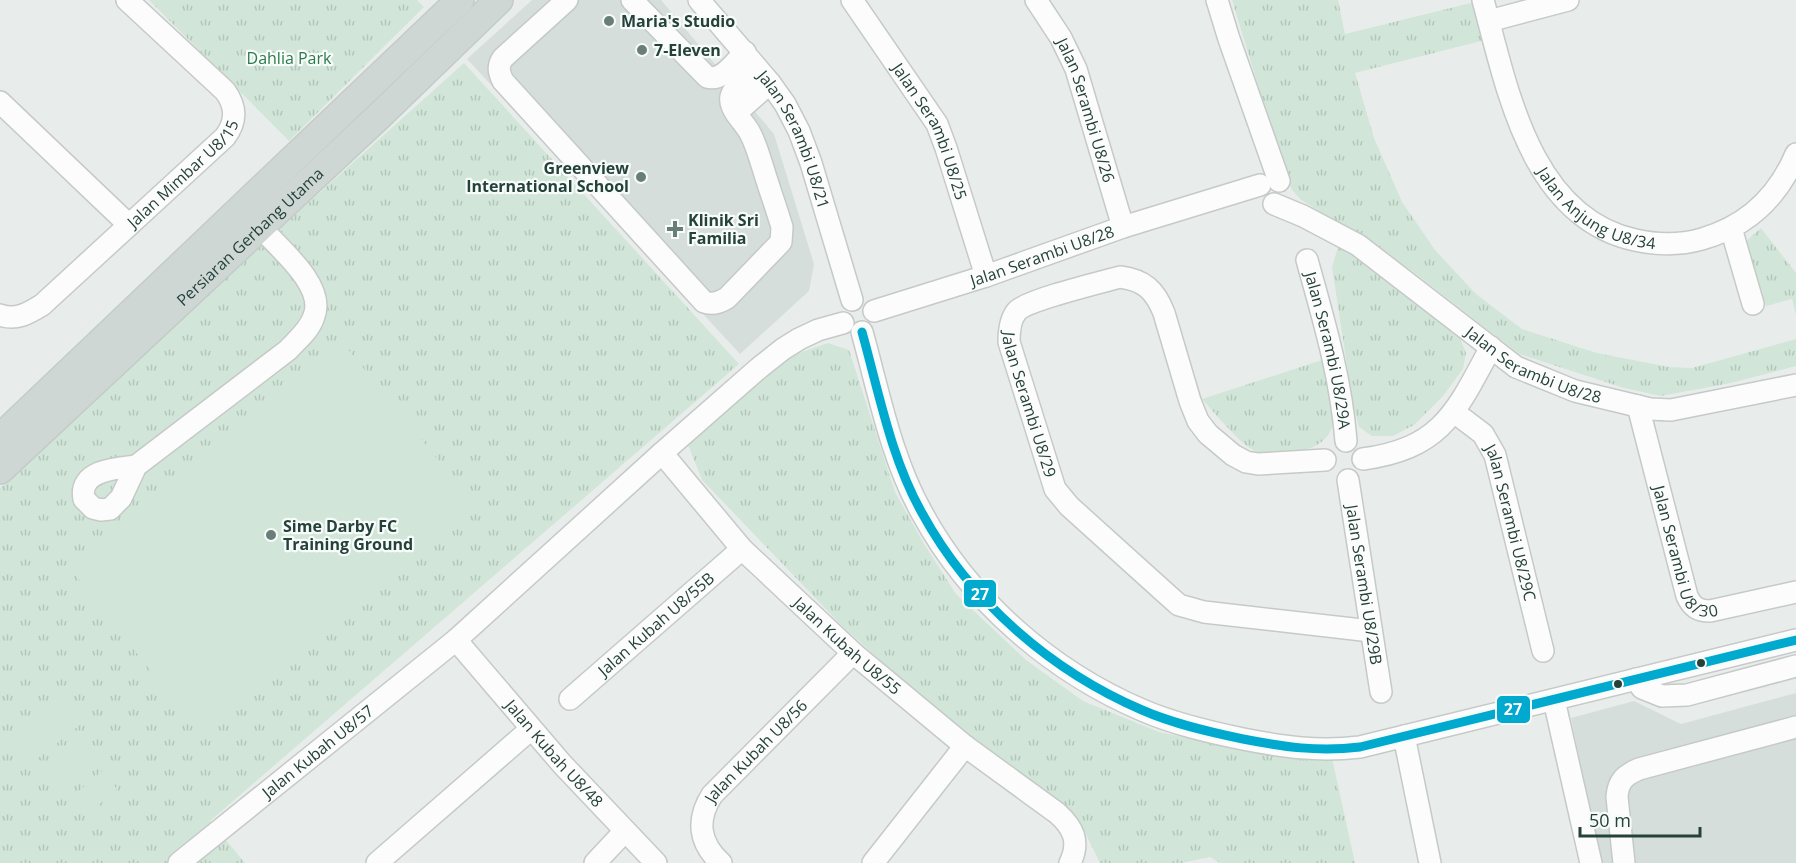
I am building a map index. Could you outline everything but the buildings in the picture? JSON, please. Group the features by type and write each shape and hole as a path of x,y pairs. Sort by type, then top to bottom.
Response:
{"main road":[{"name":"Persiaran Gerbang Utama","path":"4,447 460,0"},
{"name":"Persiaran Gerbang Utama","path":"4,447 260,227 499,0"}],"street":[{"name":"Jalan Mimbar U8/15","path":"0,315 7,318 20,316 42,305 225,136 233,123 234,114 230,98 225,91 127,0"},
{"path":"567,0 503,58 498,66 501,76 704,302 709,304 721,302 727,298 783,238 782,227 756,147 747,128 731,106 731,96 758,68"},
{"path":"632,0 707,77 711,79 758,68"},
{"name":"Jalan Serambi U8/21","path":"699,0 758,68 785,104 811,163 852,300"},
{"name":"Jalan Serambi U8/25","path":"852,0 937,124 986,276"},
{"name":"Jalan Serambi U8/26","path":"1036,0 1061,38 1076,69 1123,227"},
{"path":"1217,0 1263,137 1270,190"},
{"name":"Jalan Anjung U8/34","path":"1484,0 1518,117 1536,159 1547,179 1579,214 1598,226 1623,237 1646,242 1692,242 1716,235 1750,215 1777,189 1788,173 1796,154"},
{"path":"1489,21 1564,1"},
{"path":"0,102 129,225"},
{"name":"Jalan Serambi U8/28","path":"874,311 986,276 1123,227 1211,199 1270,190 1303,216 1358,245 1516,367 1551,382 1575,391 1659,411 1795,391"},
{"path":"136,466 288,350 304,334 315,316 316,298 310,282 260,227"},
{"path":"1731,228 1753,304"},
{"name":"Jalan Serambi U8/29A","path":"1307,260 1337,374 1343,405 1346,441"},
{"name":"Jalan Serambi U8/29","path":"1325,460 1258,465 1233,455 1208,434 1198,421 1190,401 1159,300 1152,291 1132,279 1120,277 1030,303 1016,312 1012,320 1009,331 1011,349 1055,489 1070,506 1179,605 1204,612 1371,631"},
{"path":"852,300 863,300 872,306 874,322 867,330 851,331 843,323 841,317 844,307 852,300"},
{"name":"Jalan Kubah U8/57","path":"179,863 456,640 759,368 783,349 818,330 843,323"},
{"path":"862,332 893,446 907,481 922,513 944,548 972,585 1035,646 1065,668 1098,688 1143,710 1186,725 1226,736 1333,751 1360,747 1796,640"},
{"path":"1363,459 1386,456 1416,445 1443,426 1454,412 1491,347"},
{"name":"Jalan Serambi U8/30","path":"1638,406 1687,596 1691,603 1702,611 1710,611 1796,592"},
{"name":"Jalan Serambi U8/29C","path":"1454,412 1484,434 1495,455 1543,651"},
{"path":"1346,441 1360,449 1363,459 1361,470 1353,478 1342,480 1328,471 1325,460 1329,448 1346,441"},
{"name":"Jalan Kubah U8/55","path":"662,453 742,549 853,653 965,746 1058,813 1068,823 1074,835 1075,847 1070,863"},
{"name":"Jalan Serambi U8/29B","path":"1348,480 1381,692"},
{"name":"Jalan Kubah U8/55B","path":"570,699 742,549"},
{"name":"Jalan Kubah U8/48","path":"456,640 562,764 656,863"},
{"name":"Jalan Kubah U8/56","path":"721,863 708,848 703,835 701,821 704,807 712,795 853,653"},
{"path":"1636,679 1642,688 1662,696 1687,695 1796,666"},
{"path":"1554,700 1591,863"},
{"path":"1624,863 1617,797 1622,778 1638,769 1796,727"},
{"path":"377,863 531,729"},
{"path":"1404,736 1430,863"},
{"path":"873,863 965,746"},
{"path":"595,863 625,831"}],"shaded area":[{"path":"532,0 661,0 774,134 814,264 809,291 740,354 467,59"},
{"path":"1796,693 1796,863 1601,863 1571,718 1634,701 1681,724"}],"green space":[{"name":"Dahlia Park","path":"149,0 417,0 424,7 289,141"},
{"path":"1232,0 1338,0 1345,34 1475,2 1485,40 1355,73 1374,138 1402,202 1435,250 1476,294 1522,329 1597,353 1669,367 1692,368 1796,339 1796,366 1731,383 1661,396 1624,388 1519,354 1412,271 1300,199 1292,190 1284,171"},
{"path":"464,63 739,364 210,821 245,863 0,863 0,488 299,211"},
{"path":"1761,228 1796,273 1796,315 1792,299 1766,306 1745,242"},
{"path":"1339,244 1460,338 1466,353 1463,369 1443,396 1414,425 1393,436 1372,436 1359,427 1353,405 1332,267"},
{"name":"Sime Darby FC Training Ground","path":"343,343 472,502 198,731 70,568"},
{"path":"828,343 849,350 895,492 924,544 956,594 1026,660 1083,701 1159,732 1241,749 1332,758 1355,863 1220,863 1210,857 1181,863 1100,863 1079,820 974,743 843,627 702,480 687,442 778,360"},
{"path":"1322,360 1333,402 1332,426 1327,436 1317,445 1301,451 1268,454 1252,450 1202,399"},
{"path":"62,692 85,721 28,766 5,738"},
{"path":"82,746 96,762 65,788 51,772"},
{"path":"102,771 117,789 87,815 72,797"}],"transit line":[{"name":"27","path":"862,332 894,448 911,492 942,545 964,575 989,604 1045,654 1108,694 1166,719 1258,742 1315,749 1360,747 1796,640"}],"place":[{"name":"Maria's Studio","path":"609,21"},
{"name":"7-Eleven","path":"642,50"},
{"name":"Greenview International School","path":"641,177"},
{"name":"Klinik Sri Familia","path":"675,229"},
{"name":"Sime Darby FC Training Ground","path":"271,535"}]}
